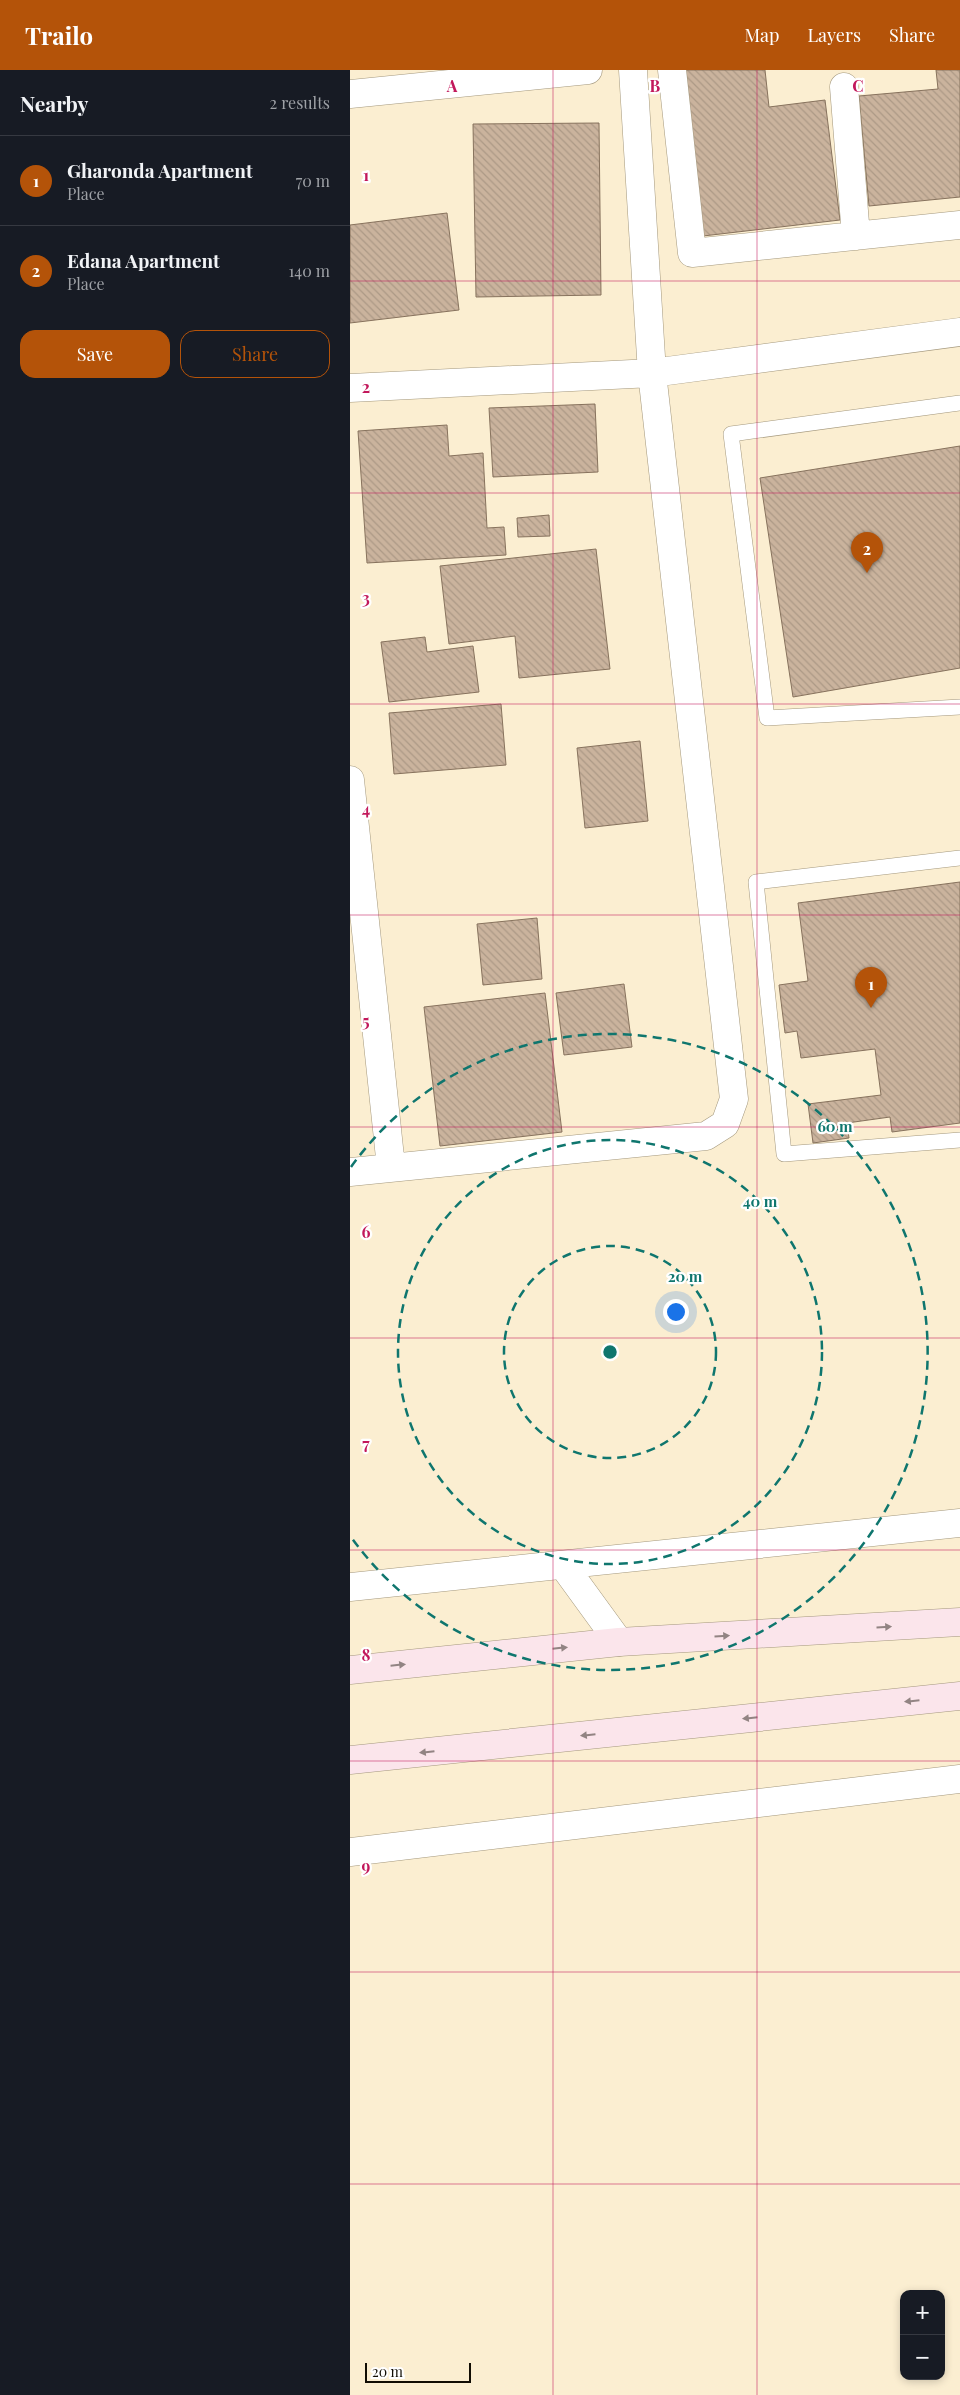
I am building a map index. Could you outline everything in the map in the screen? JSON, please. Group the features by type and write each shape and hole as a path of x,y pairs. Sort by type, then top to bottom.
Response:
{"street":[{"path":"350,94 588,70"},
{"path":"350,1172 706,1136 725,1124 734,1099 652,373 633,70"},
{"path":"672,70 692,253 960,225"},
{"path":"844,87 856,236"},
{"path":"350,388 652,373 960,332"},
{"path":"350,780 392,1168"},
{"path":"350,1588 960,1523"},
{"path":"563,1565 619,1642"},
{"path":"350,1670 619,1642 960,1622"},
{"path":"350,1760 960,1696"},
{"path":"350,1852 960,1778"}],"lane":[{"path":"960,403 731,434 767,718 960,707"},
{"path":"960,858 756,882 784,1154 960,1140"}],"building":[{"path":"682,70 765,70 769,107 825,100 840,220 703,236"},
{"path":"936,70 960,70 960,197 869,206 859,96 938,89"},
{"path":"599,123 601,295 476,297 473,124"},
{"path":"447,213 459,310 350,323 350,225"},
{"path":"595,404 598,472 493,477 489,408"},
{"path":"447,425 449,456 483,453 487,528 504,527 506,555 367,563 358,431"},
{"path":"960,446 960,668 793,697 760,478"},
{"path":"549,515 550,536 518,537 517,518"},
{"path":"596,549 610,669 519,678 515,636 449,644 440,566"},
{"path":"425,637 427,652 473,646 479,692 389,702 381,642"},
{"path":"501,704 506,765 394,774 389,713"},
{"path":"640,741 648,821 585,828 577,748"},
{"path":"960,882 960,1123 892,1132 890,1117 847,1123 849,1138 813,1143 808,1104 881,1095 875,1049 801,1058 797,1031 785,1033 779,985 808,981 798,903"},
{"path":"537,918 542,979 483,985 477,924"},
{"path":"624,984 632,1047 564,1055 556,993"},
{"path":"545,993 562,1132 440,1146 424,1007"}],"place":[{"name":"Edana Apartment","path":"867,573"},
{"name":"Gharonda Apartment","path":"871,1008"}]}
